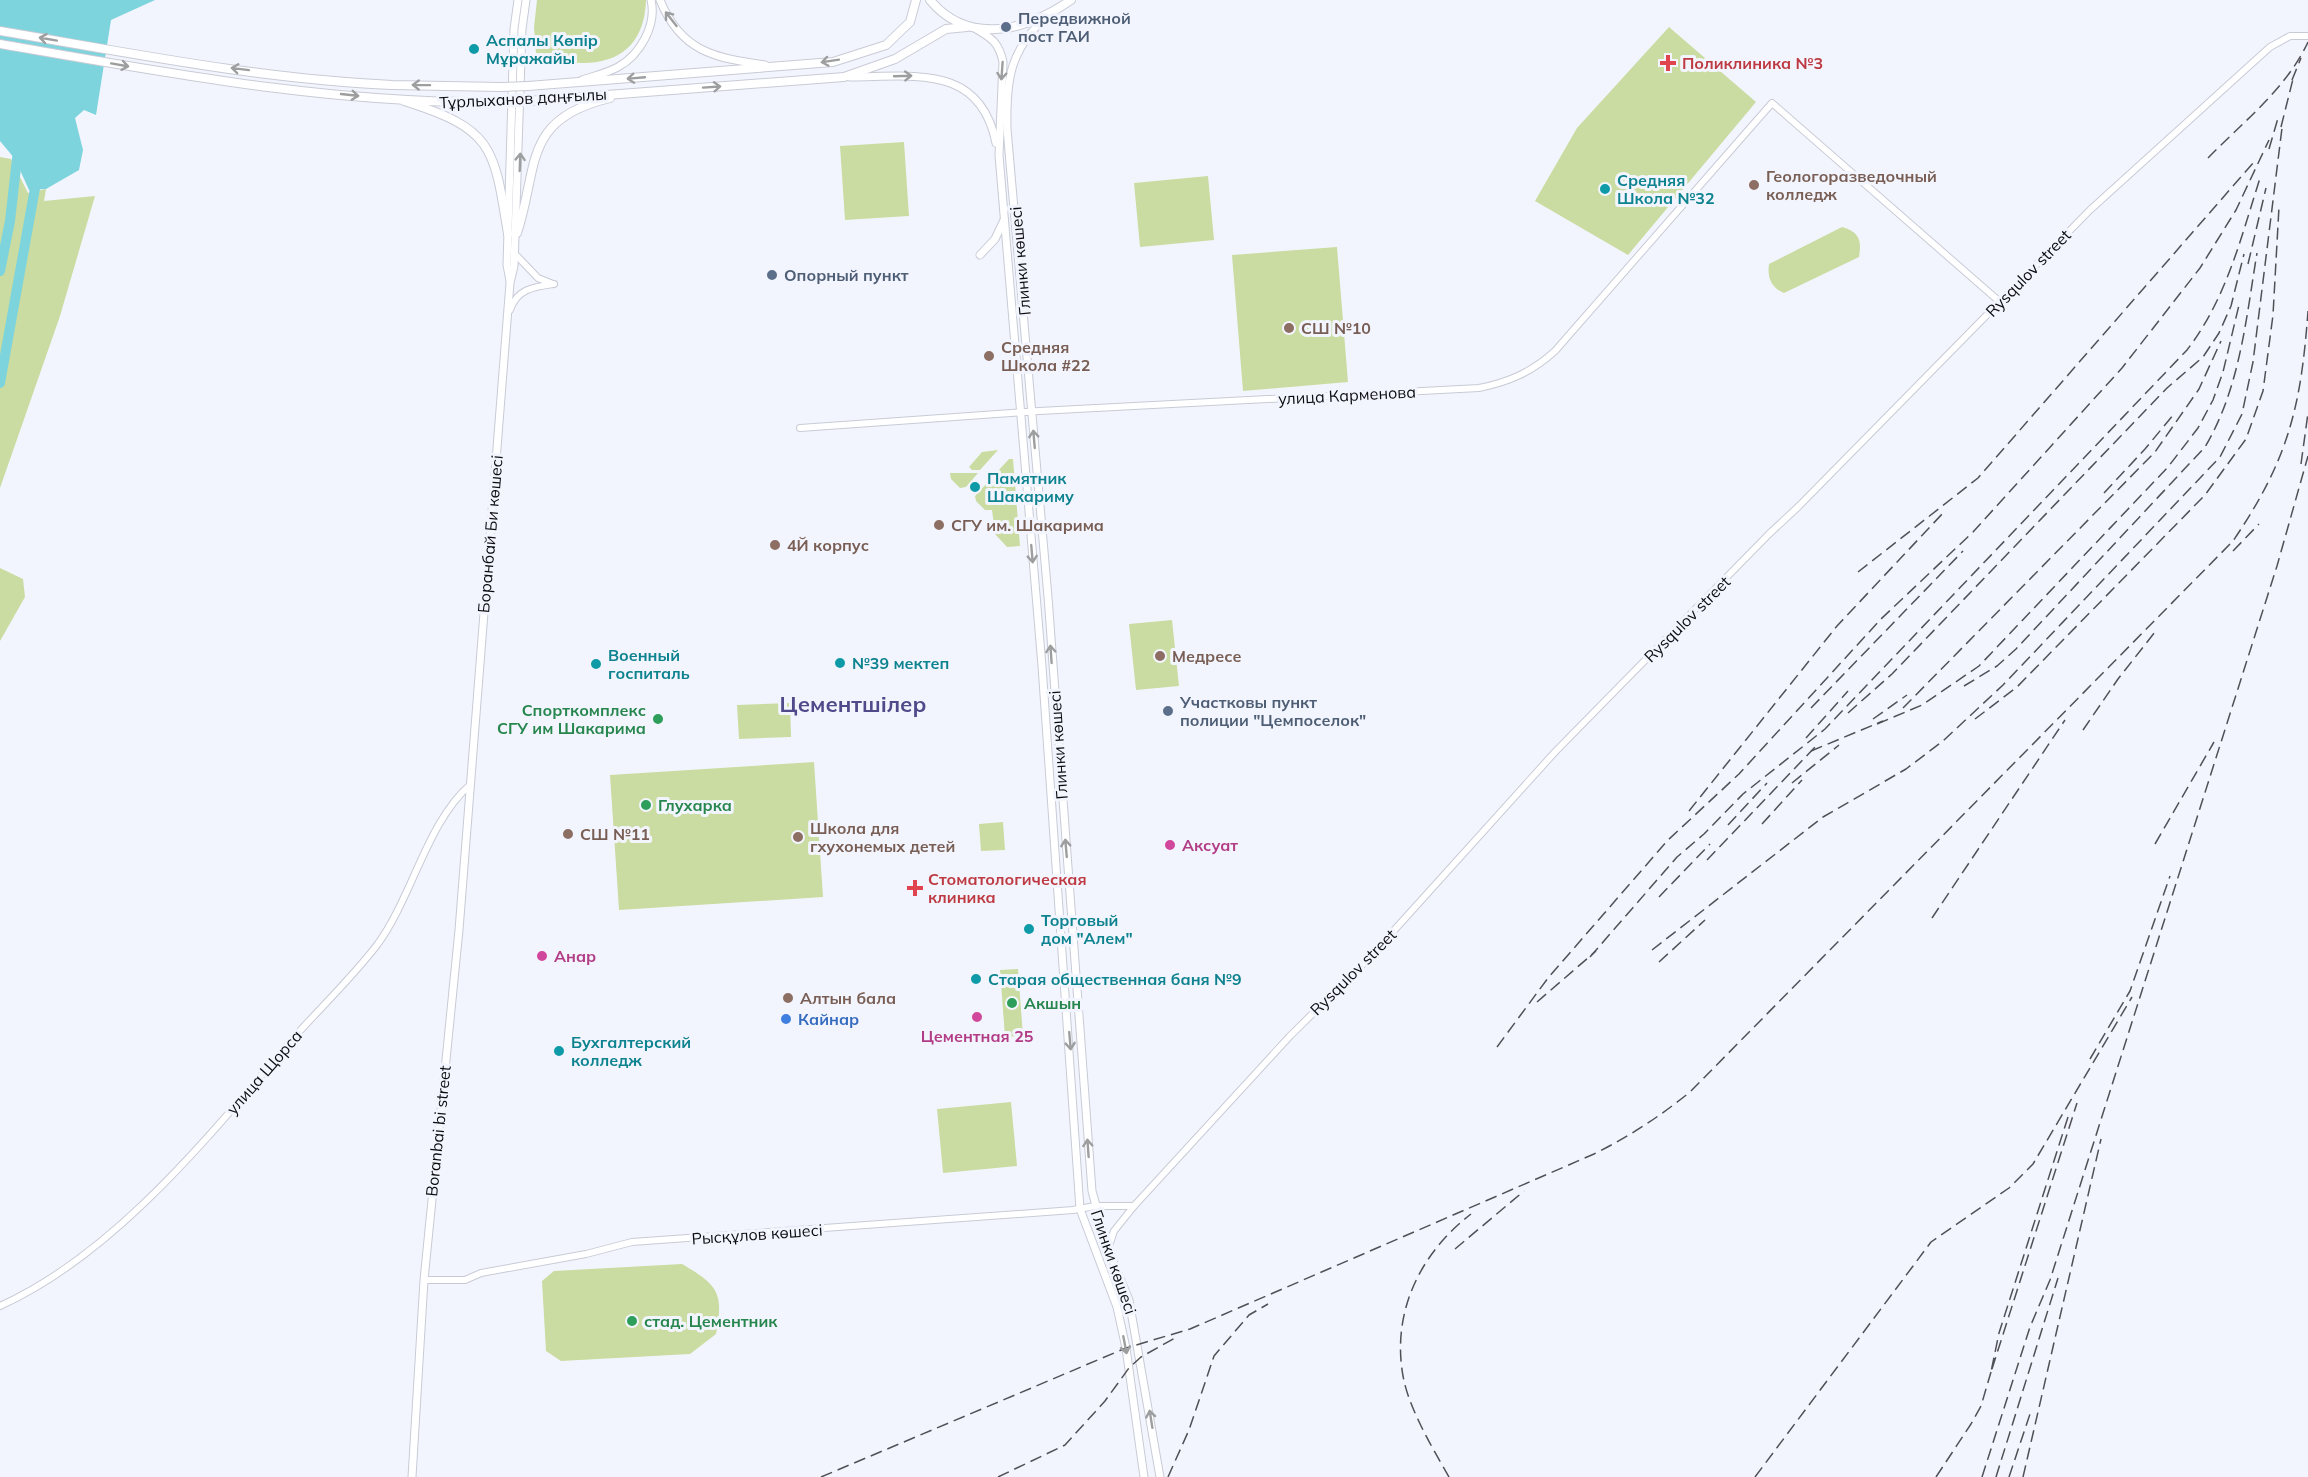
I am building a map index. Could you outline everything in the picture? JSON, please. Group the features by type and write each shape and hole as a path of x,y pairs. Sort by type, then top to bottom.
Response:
{"highway":[{"name":"Тұрлыханов даңғылы","path":"0,30 184,62 298,76 392,85 501,87 833,62 886,45 910,22 916,0"},
{"path":"930,0 946,16 970,27 1006,30 1046,17 1071,0"},
{"name":"Тұрлыханов даңғылы","path":"0,44 183,75 403,101 501,102 844,76 895,58 946,29 970,27"}],"main road":[{"name":"Боранбай Би көшесі","path":"510,283 515,254 513,233 514,28 518,0"},
{"name":"Боранбай Би көшесі","path":"470,785 508,316 522,29 526,0"},
{"path":"573,83 618,67 640,48 650,27 651,0"},
{"path":"660,0 664,10 689,42 702,52 776,66"},
{"name":"Глинки көшесі","path":"1046,17 1031,31 1018,49 1011,69 1007,98 1007,129 1032,411 1071,894 1081,1058 1095,1206 1108,1249 1130,1300 1160,1477"},
{"name":"Глинки көшесі","path":"970,27 993,39 1000,48 1003,62 999,155 1042,666 1080,1209 1117,1307 1126,1348 1144,1477"},
{"path":"844,76 926,76 946,80 968,92 982,108 994,132 999,155"},
{"path":"513,233 531,168 548,131 578,109 630,93"},
{"path":"403,101 460,122 478,135 489,152 500,178 513,233"},
{"path":"980,255 995,239 1005,218"},
{"name":"Boranbai bi street","path":"412,1477 424,1280 459,930 470,785"}],"street":[{"name":"Rysqulov street","path":"1108,1249 1114,1232 1134,1206 1290,1036 1378,949 1555,752 2090,210 2254,60 2283,39 2308,36"},
{"name":"улица Карменова","path":"800,428 1032,411 1479,388 1505,382 1536,368 1555,351 1772,103 2000,303"},
{"path":"508,316 513,301 519,294 534,287 554,284 538,278 515,254"},
{"name":"улица Щорса","path":"0,1306 22,1296 85,1255 135,1209 229,1114 376,945 400,905 450,806 470,785"},
{"name":"Рысқұлов көшесі","path":"424,1280 465,1281 482,1273 586,1254 632,1242 1080,1209 1095,1206 1134,1206"}],"green space":[{"path":"537,0 646,0 643,22 635,39 624,51 609,59 574,63 536,54 534,27"},
{"path":"1669,27 1756,102 1628,255 1535,201 1577,128"},
{"path":"904,142 909,216 845,220 840,146"},
{"path":"0,157 11,159 28,193 46,189 44,201 95,196 60,316 0,488"},
{"path":"1208,176 1214,240 1140,247 1134,183"},
{"path":"1842,227 1856,234 1860,246 1859,257 1784,293 1773,285 1769,278 1769,264"},
{"path":"1337,247 1348,382 1243,391 1232,255"},
{"path":"998,450 980,470 972,470 969,467 982,452"},
{"path":"1009,459 1013,459 1020,546 1007,547 995,534 992,510 985,510 976,501 975,496"},
{"path":"950,473 978,473 966,487 960,488 951,479"},
{"path":"0,568 23,579 25,597 0,641"},
{"path":"1172,620 1179,686 1136,690 1129,624"},
{"path":"790,703 791,737 739,739 737,705"},
{"path":"814,762 823,897 619,910 610,775"},
{"path":"1003,822 1005,850 981,851 979,824"},
{"name":"Акшын","path":"1018,969 1023,1036 1005,1037 1000,970"},
{"path":"1011,1102 1017,1166 943,1173 937,1109"},
{"name":"стад. Цементник","path":"682,1264 704,1278 716,1291 719,1309 716,1334 690,1354 561,1361 546,1351 542,1281 554,1271"}],"water":[{"path":"0,0 155,0 111,20 96,115 84,110 75,118 83,150 79,170 46,189 29,190 15,159 0,141"}],"waterway":[{"path":"0,271 10,221 18,150"},
{"path":"0,383 37,177"}],"railway":[{"path":"2208,158 2276,90 2299,59 2308,42"},
{"path":"2292,80 2301,58"},
{"path":"2281,127 2294,75"},
{"path":"2269,149 2278,118"},
{"path":"1652,950 1823,817 1906,769 1943,741 2003,685 2220,457 2242,414 2253,362 2282,128"},
{"path":"1497,1047 1548,978 1668,840 1739,774 1881,619 1973,532 2122,368 2200,268 2236,210 2269,140"},
{"path":"1858,572 1978,478 2254,162"},
{"path":"1590,957 1677,857 1704,834 1743,794 1825,729 2187,350 2201,330 2223,288 2261,175"},
{"path":"2248,264 2266,188"},
{"path":"1975,719 2017,687 2205,495 2246,439 2263,391 2273,315 2279,207"},
{"path":"1964,686 1997,666 2016,649 2205,447 2217,424 2234,377 2245,328 2257,253"},
{"path":"1848,713 1892,674 2167,388 2203,357 2219,333 2231,306 2244,254"},
{"path":"1877,724 1922,705 1979,666 2168,467 2198,428 2213,400 2223,372 2239,305"},
{"path":"821,1477 1126,1348 1190,1329 1594,1154 1632,1133 1690,1092 2233,541 2267,485 2288,432 2301,376 2308,311"},
{"path":"1903,708 2155,452 2199,389 2221,341"},
{"path":"2301,464 2308,413"},
{"path":"2104,493 2174,414"},
{"path":"1982,1477 2030,1327 2050,1280 2277,566 2308,456"},
{"path":"1689,811 1837,626 1944,512"},
{"path":"2233,551 2259,524"},
{"path":"1811,708 1963,551"},
{"path":"2083,730 2118,679 2155,632"},
{"path":"1806,738 1848,691"},
{"path":"1873,719 1907,695"},
{"path":"1932,918 2065,720"},
{"path":"1811,751 1883,721"},
{"path":"2155,844 2214,742"},
{"path":"1707,860 1817,745"},
{"path":"1792,783 1839,745"},
{"path":"1762,824 1802,780"},
{"path":"1728,825 1767,783"},
{"path":"1659,897 1710,844"},
{"path":"2090,1059 2130,991 2170,876"},
{"path":"1659,962 1705,920"},
{"path":"1537,1002 1596,951"},
{"path":"1755,1477 1931,1242 2009,1188 2033,1164 2132,997"},
{"path":"2068,1117 1999,1333 1991,1372 2077,1103"},
{"path":"2023,1477 2101,1139"},
{"path":"1455,1249 1524,1191"},
{"path":"1449,1477 1423,1430 1407,1393 1401,1357 1401,1333 1405,1310 1423,1267 1453,1230 1471,1214"},
{"path":"1996,1477 2058,1278"},
{"path":"1168,1477 1189,1430 1214,1356 1249,1315 1268,1304"},
{"path":"998,1477 1065,1445 1105,1401 1129,1368 1141,1357 1175,1338"},
{"path":"1936,1477 1981,1406 1991,1372"},
{"path":"2009,1477 2031,1411"}],"place":[{"name":"Передвижной пост ГАИ","path":"1006,27"},
{"name":"Аспалы Көпір Мұражайы","path":"474,49"},
{"name":"Поликлиника №3","path":"1668,63"},
{"name":"Геологоразведочный колледж","path":"1754,185"},
{"name":"Средняя Школа №32","path":"1605,189"},
{"name":"Опорный пункт","path":"772,275"},
{"name":"СШ №10","path":"1289,328"},
{"name":"Средняя Школа #22","path":"989,356"},
{"name":"Памятник Шакариму","path":"975,487"},
{"name":"СГУ им. Шакарима","path":"939,525"},
{"name":"4Й корпус","path":"775,545"},
{"name":"Медресе","path":"1160,656"},
{"name":"№39 мектеп","path":"840,663"},
{"name":"Военный госпиталь","path":"596,664"},
{"name":"Участковы пункт полиции \"Цемпоселок\"","path":"1168,711"},
{"name":"Спорткомплекс СГУ им Шакарима","path":"658,719"},
{"name":"Глухарка","path":"646,805"},
{"name":"СШ №11","path":"568,834"},
{"name":"Школа для гхухонемых детей","path":"798,837"},
{"name":"Аксуат","path":"1170,845"},
{"name":"Стоматологическая клиника","path":"915,888"},
{"name":"Торговый дом \"Алем\"","path":"1029,929"},
{"name":"Анар","path":"542,956"},
{"name":"Старая общественная баня №9","path":"976,979"},
{"name":"Алтын бала","path":"788,998"},
{"name":"Акшын","path":"1012,1003"},
{"name":"Цементная 25","path":"977,1017"},
{"name":"Кайнар","path":"786,1019"},
{"name":"Бухгалтерский колледж","path":"559,1051"},
{"name":"стад. Цементник","path":"632,1321"}],"district":[{"name":"Цементшілер","path":"853,704"}]}
